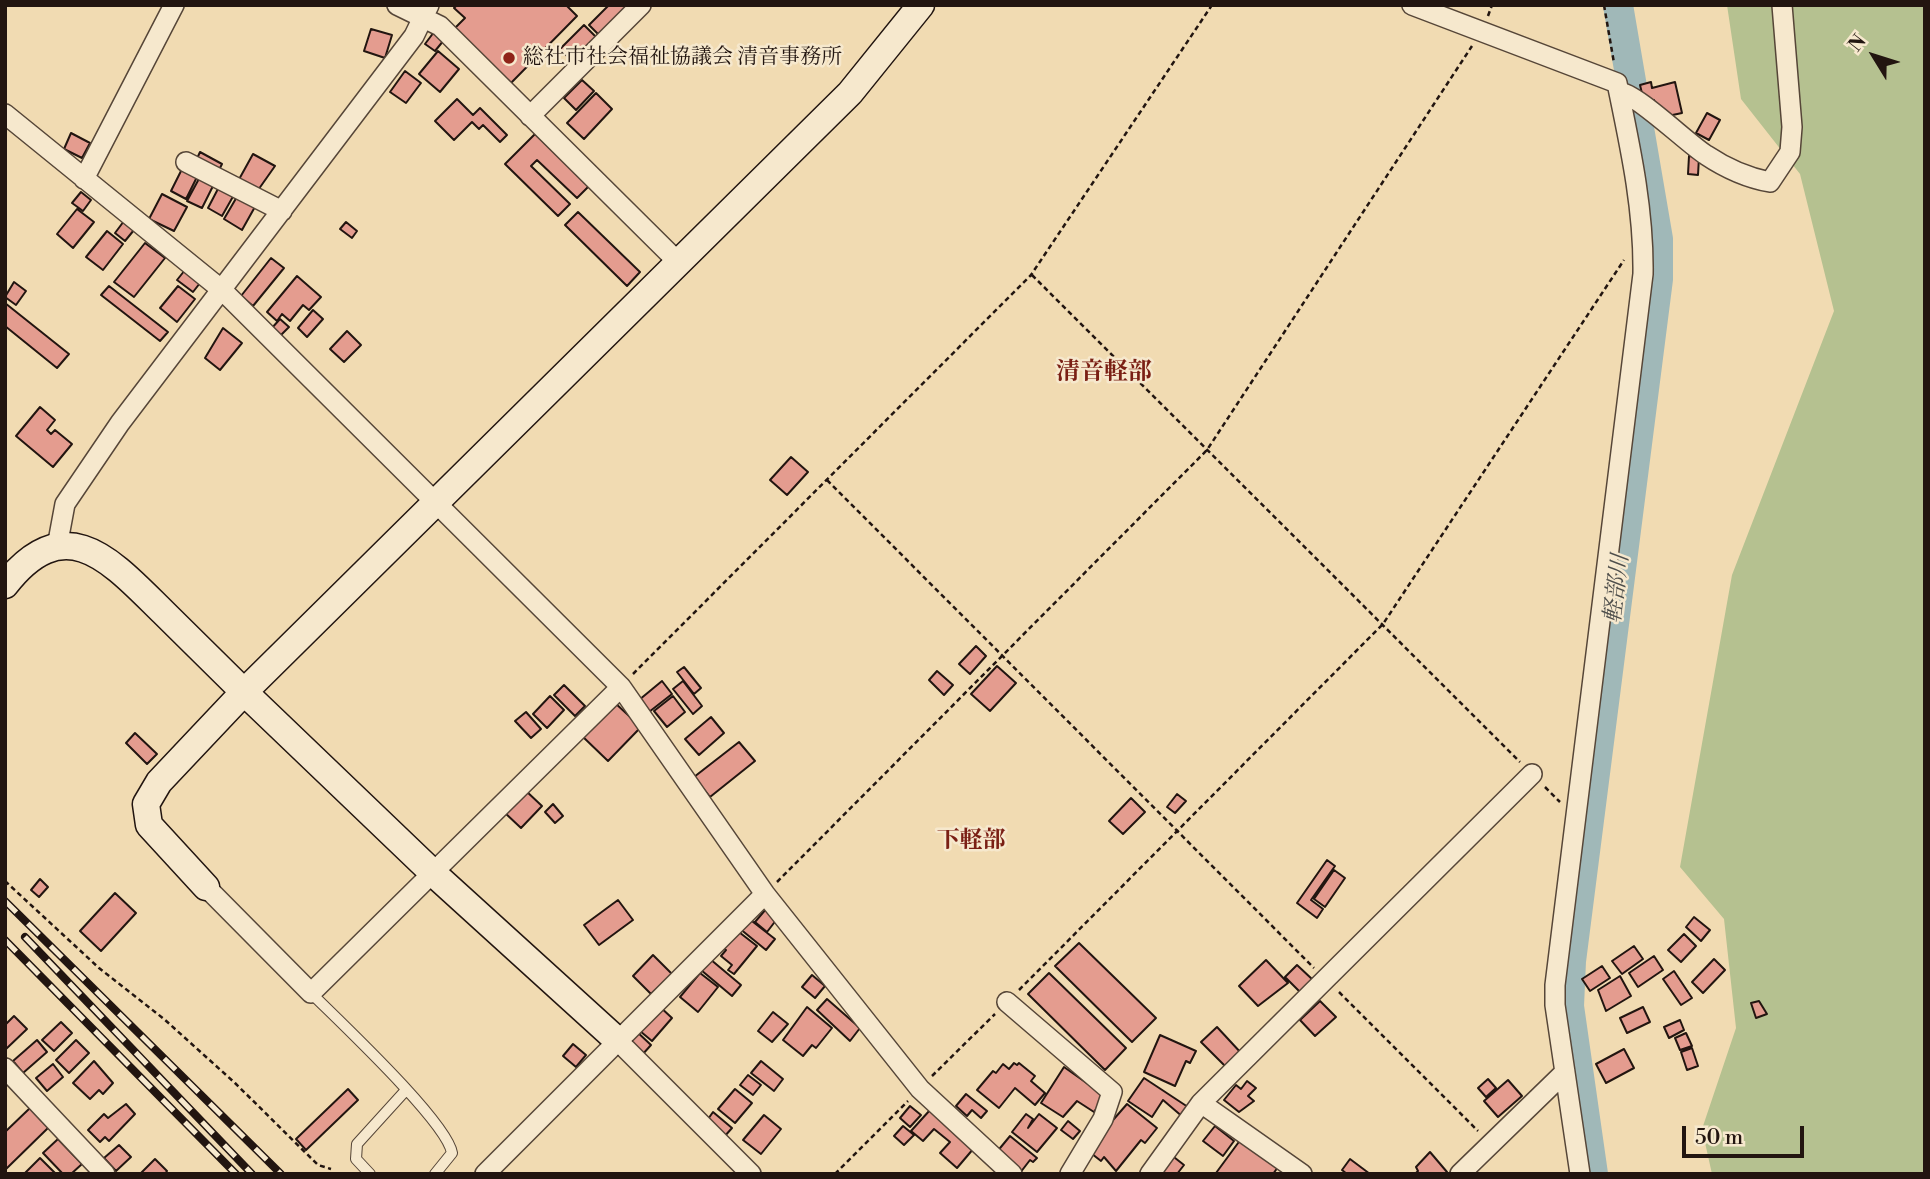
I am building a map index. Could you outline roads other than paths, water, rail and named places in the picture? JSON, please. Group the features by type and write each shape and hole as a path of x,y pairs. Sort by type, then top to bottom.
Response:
{"street":[{"path":"84,178 174,5"},
{"path":"397,5 427,12 679,263"},
{"path":"530,116 641,5"},
{"path":"621,687 311,993 149,825 146,804 159,782 244,692 850,93 921,5"},
{"path":"1412,5 1482,30 1620,89 1706,155 1754,179 1770,182 1790,152 1792,127 1782,5"},
{"path":"57,547 62,511 70,495 120,423 414,36 427,12"},
{"path":"1580,1174 1555,985 1643,274 1643,235 1620,89"},
{"path":"5,114 222,290 621,687 765,894 920,1089 1012,1174"},
{"path":"186,162 282,211"},
{"path":"5,585 20,565 57,547 75,547 103,556 433,873 618,1041 751,1174"},
{"path":"1150,1174 1200,1103 1532,774"},
{"path":"485,1174 765,894"},
{"path":"1007,1002 1112,1092 1102,1119 1070,1174"},
{"path":"5,1068 106,1174"},
{"path":"1460,1174 1565,1072"},
{"path":"1200,1103 1303,1174"}],"lane":[{"path":"311,993 406,1090 450,1141 452,1153 435,1174"},
{"path":"370,1174 356,1159 354,1153 357,1144 406,1090"}],"waterway":[{"name":"軽部川","path":"1593,1174 1569,1006 1571,961 1658,279 1658,239 1618,5"}],"railway":[{"path":"5,901 281,1174"},
{"path":"25,937 252,1174"},
{"path":"5,940 236,1174"}],"place":[{"name":"総社市社会福祉協議会 清音事務所","path":"509,58"}],"district":[{"name":"清音軽部","path":"1104,373"},
{"name":"下軽部","path":"971,841"}]}
